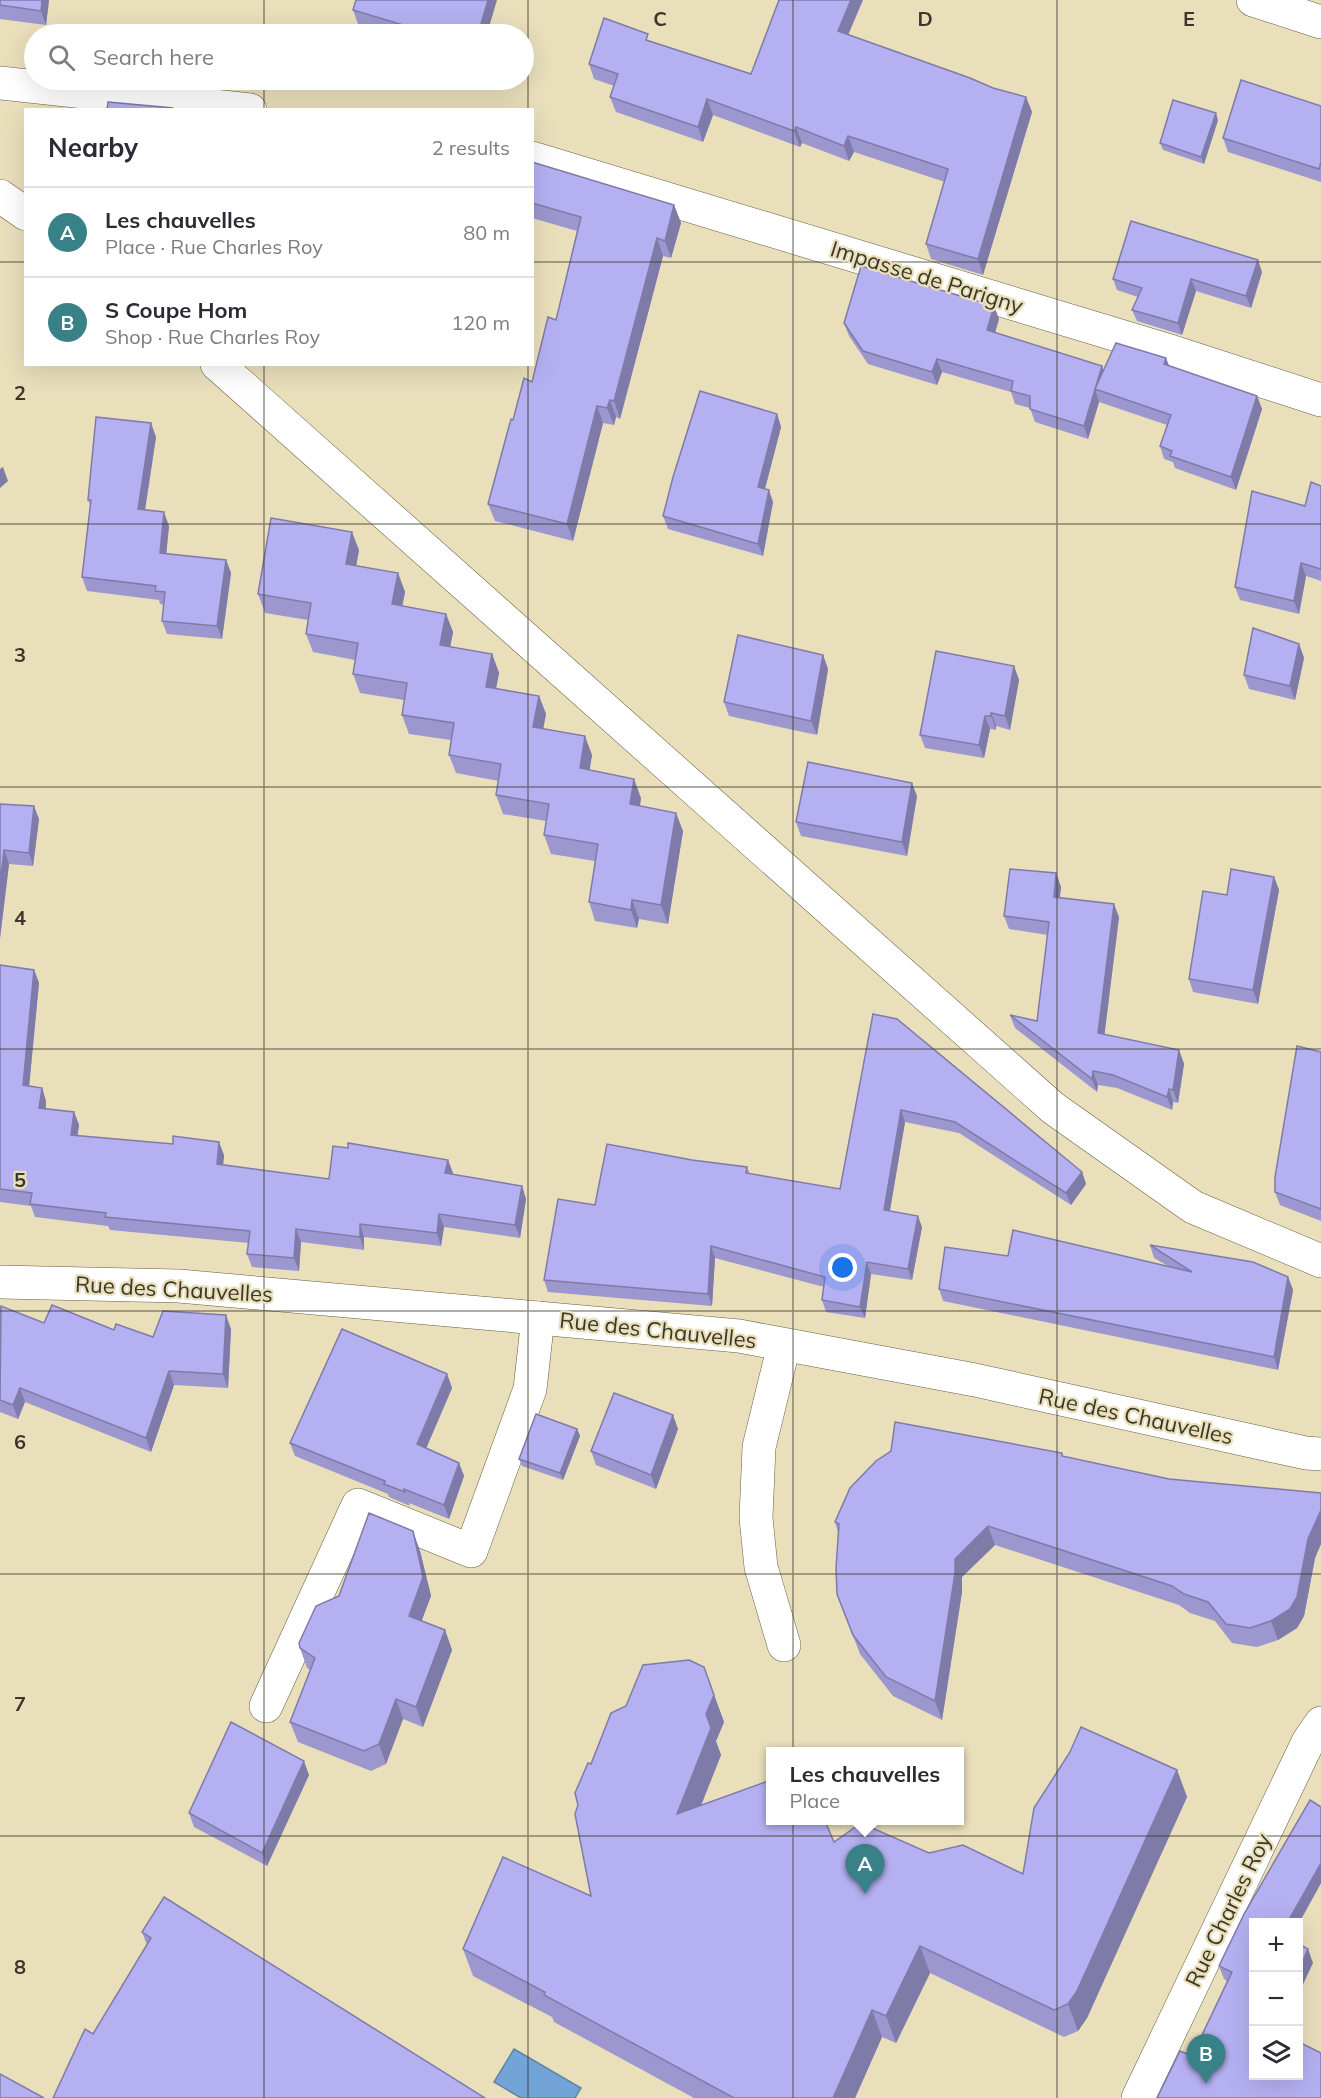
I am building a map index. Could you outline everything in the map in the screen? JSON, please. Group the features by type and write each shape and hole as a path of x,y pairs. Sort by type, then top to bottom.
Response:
{"street":[{"path":"1253,0 1321,21"},
{"path":"0,83 24,86"},
{"path":"65,90 231,108"},
{"name":"Impasse de Parigny","path":"534,159 1170,351 1321,400"},
{"path":"0,196 24,213"},
{"path":"219,366 1053,1108 1193,1207 1321,1261"},
{"name":"Rue des Chauvelles","path":"0,1282 178,1286 740,1336 975,1380 1316,1456"},
{"path":"266,1706 358,1504 471,1551 530,1389 538,1318"},
{"path":"784,1345 759,1447 756,1518 761,1568 784,1645"},
{"name":"Rue Charles Roy","path":"1138,2098 1319,1726"}],"water":[{"path":"514,2049 581,2088 575,2098 521,2098 494,2082"}],"building":[{"path":"0,0 42,0 41,11 0,5"},
{"path":"356,0 488,0 481,24 400,24 353,10"},
{"path":"779,0 851,0 838,31 993,88 1026,97 978,259 926,244 948,169 848,136 844,146 796,127 794,131 707,99 698,127 610,97 618,74 589,64 604,18 648,34 646,40 751,74"},
{"path":"1241,80 1321,106 1319,169 1223,138"},
{"path":"1173,100 1216,113 1201,157 1160,143"},
{"path":"108,102 173,108 107,108"},
{"path":"534,163 674,205 665,241 657,238 614,401 610,400 607,408 597,406 567,524 488,504 524,378 532,382 548,317 556,320 581,217 534,204"},
{"path":"1131,221 1258,260 1246,296 1191,279 1178,323 1132,310 1142,288 1113,279"},
{"path":"861,266 994,306 987,330 1102,366 1084,426 1030,409 1030,396 1011,391 1013,381 937,359 932,372 863,351 844,323"},
{"path":"1116,343 1166,358 1164,364 1257,396 1231,477 1170,456 1172,451 1160,446 1171,415 1095,389"},
{"path":"700,391 777,414 758,487 769,490 758,544 663,516"},
{"path":"96,417 151,423 138,509 164,512 160,553 226,560 217,626 162,621 165,592 155,591 156,586 82,577 91,500 88,500"},
{"path":"1311,482 1321,486 1321,569 1301,563 1294,601 1235,587 1252,491 1305,506"},
{"path":"271,518 352,532 346,564 398,573 392,604 446,614 440,645 492,654 486,687 539,696 533,727 585,736 580,768 634,779 630,804 676,813 661,905 632,900 631,910 589,902 598,844 544,835 549,804 496,795 501,764 449,755 454,723 402,715 407,683 353,674 358,643 306,634 311,603 258,594"},
{"path":"1253,628 1299,644 1290,686 1244,675"},
{"path":"738,635 823,655 811,721 724,702"},
{"path":"936,651 1014,666 1005,716 991,713 991,716 985,716 979,745 920,735"},
{"path":"808,762 912,783 902,842 796,822"},
{"path":"0,804 34,806 29,853 4,850 0,886"},
{"path":"1010,869 1056,873 1054,897 1114,904 1098,1033 1179,1050 1173,1090 1169,1089 1167,1097 1113,1075 1093,1071 1092,1079 1010,1015 1037,1021 1049,922 1004,916"},
{"path":"1231,869 1274,877 1253,990 1189,979 1203,891 1227,895"},
{"path":"0,965 34,970 23,1085 42,1088 39,1108 74,1112 71,1135 173,1144 173,1136 219,1142 217,1164 329,1179 333,1146 348,1148 348,1143 448,1160 445,1173 522,1186 515,1225 439,1214 437,1233 360,1224 360,1237 296,1229 294,1258 247,1254 250,1231 105,1217 106,1213 30,1204 32,1193 0,1189"},
{"path":"873,1014 897,1019 1082,1172 1066,1193 955,1122 901,1110 884,1210 918,1216 908,1269 867,1262 860,1307 822,1300 825,1277 711,1246 708,1294 544,1280 558,1199 595,1205 607,1144 692,1160 747,1167 746,1173 840,1189"},
{"path":"1297,1046 1321,1052 1321,1209 1275,1192 1275,1177"},
{"path":"1013,1230 1192,1272 1150,1245 1253,1262 1288,1277 1274,1357 939,1289 945,1247 1008,1256"},
{"path":"52,1305 114,1330 116,1324 153,1337 163,1311 226,1315 223,1374 169,1371 146,1438 20,1388 13,1405 0,1400 1,1306 44,1323"},
{"path":"342,1329 447,1374 417,1444 459,1463 444,1505 404,1489 405,1492 384,1484 385,1481 290,1443"},
{"path":"614,1393 673,1415 651,1475 591,1451"},
{"path":"536,1414 577,1429 560,1473 519,1459"},
{"path":"895,1422 1062,1453 1062,1456 1169,1479 1321,1493 1321,1510 1308,1539 1297,1597 1290,1609 1271,1621 1250,1628 1226,1624 1208,1602 1184,1594 1172,1586 988,1526 955,1559 955,1573 935,1701 886,1677 853,1635 837,1594 839,1524 835,1522 850,1488 876,1461 891,1451"},
{"path":"369,1513 413,1531 423,1577 409,1616 445,1630 416,1707 396,1699 379,1744 364,1751 290,1722 315,1658 300,1648 299,1643 316,1606 339,1596"},
{"path":"689,1660 704,1667 714,1695 706,1714 711,1728 677,1814 766,1782 766,1825 827,1825 834,1842 858,1825 866,1825 929,1853 963,1845 1023,1874 1034,1808 1070,1752 1081,1727 1177,1770 1077,1991 1068,2004 1054,2010 920,1946 886,2016 872,2010 833,2098 734,2098 544,1995 545,1992 463,1949 503,1857 591,1896 575,1814 578,1805 575,1793 588,1763 591,1764 611,1713 626,1706 643,1665"},
{"path":"231,1722 304,1761 262,1853 189,1813"},
{"path":"1310,1800 1321,1807 1321,1863 1290,1918 1249,1918 1249,2080 1303,2080 1303,2044 1321,2053 1321,2098 1157,2098 1180,2051 1192,2056 1232,1972 1219,1966 1244,1914"},
{"path":"164,1897 485,2098 53,2098 85,2029 93,2034 151,1938 142,1932"},
{"path":"1303,1946 1308,1949 1303,1961"},
{"path":"0,2074 44,2098 0,2098"}],"place":[{"name":"Les chauvelles","path":"865,1894"},
{"name":"S Coupe Hom","path":"1206,2084"}]}
